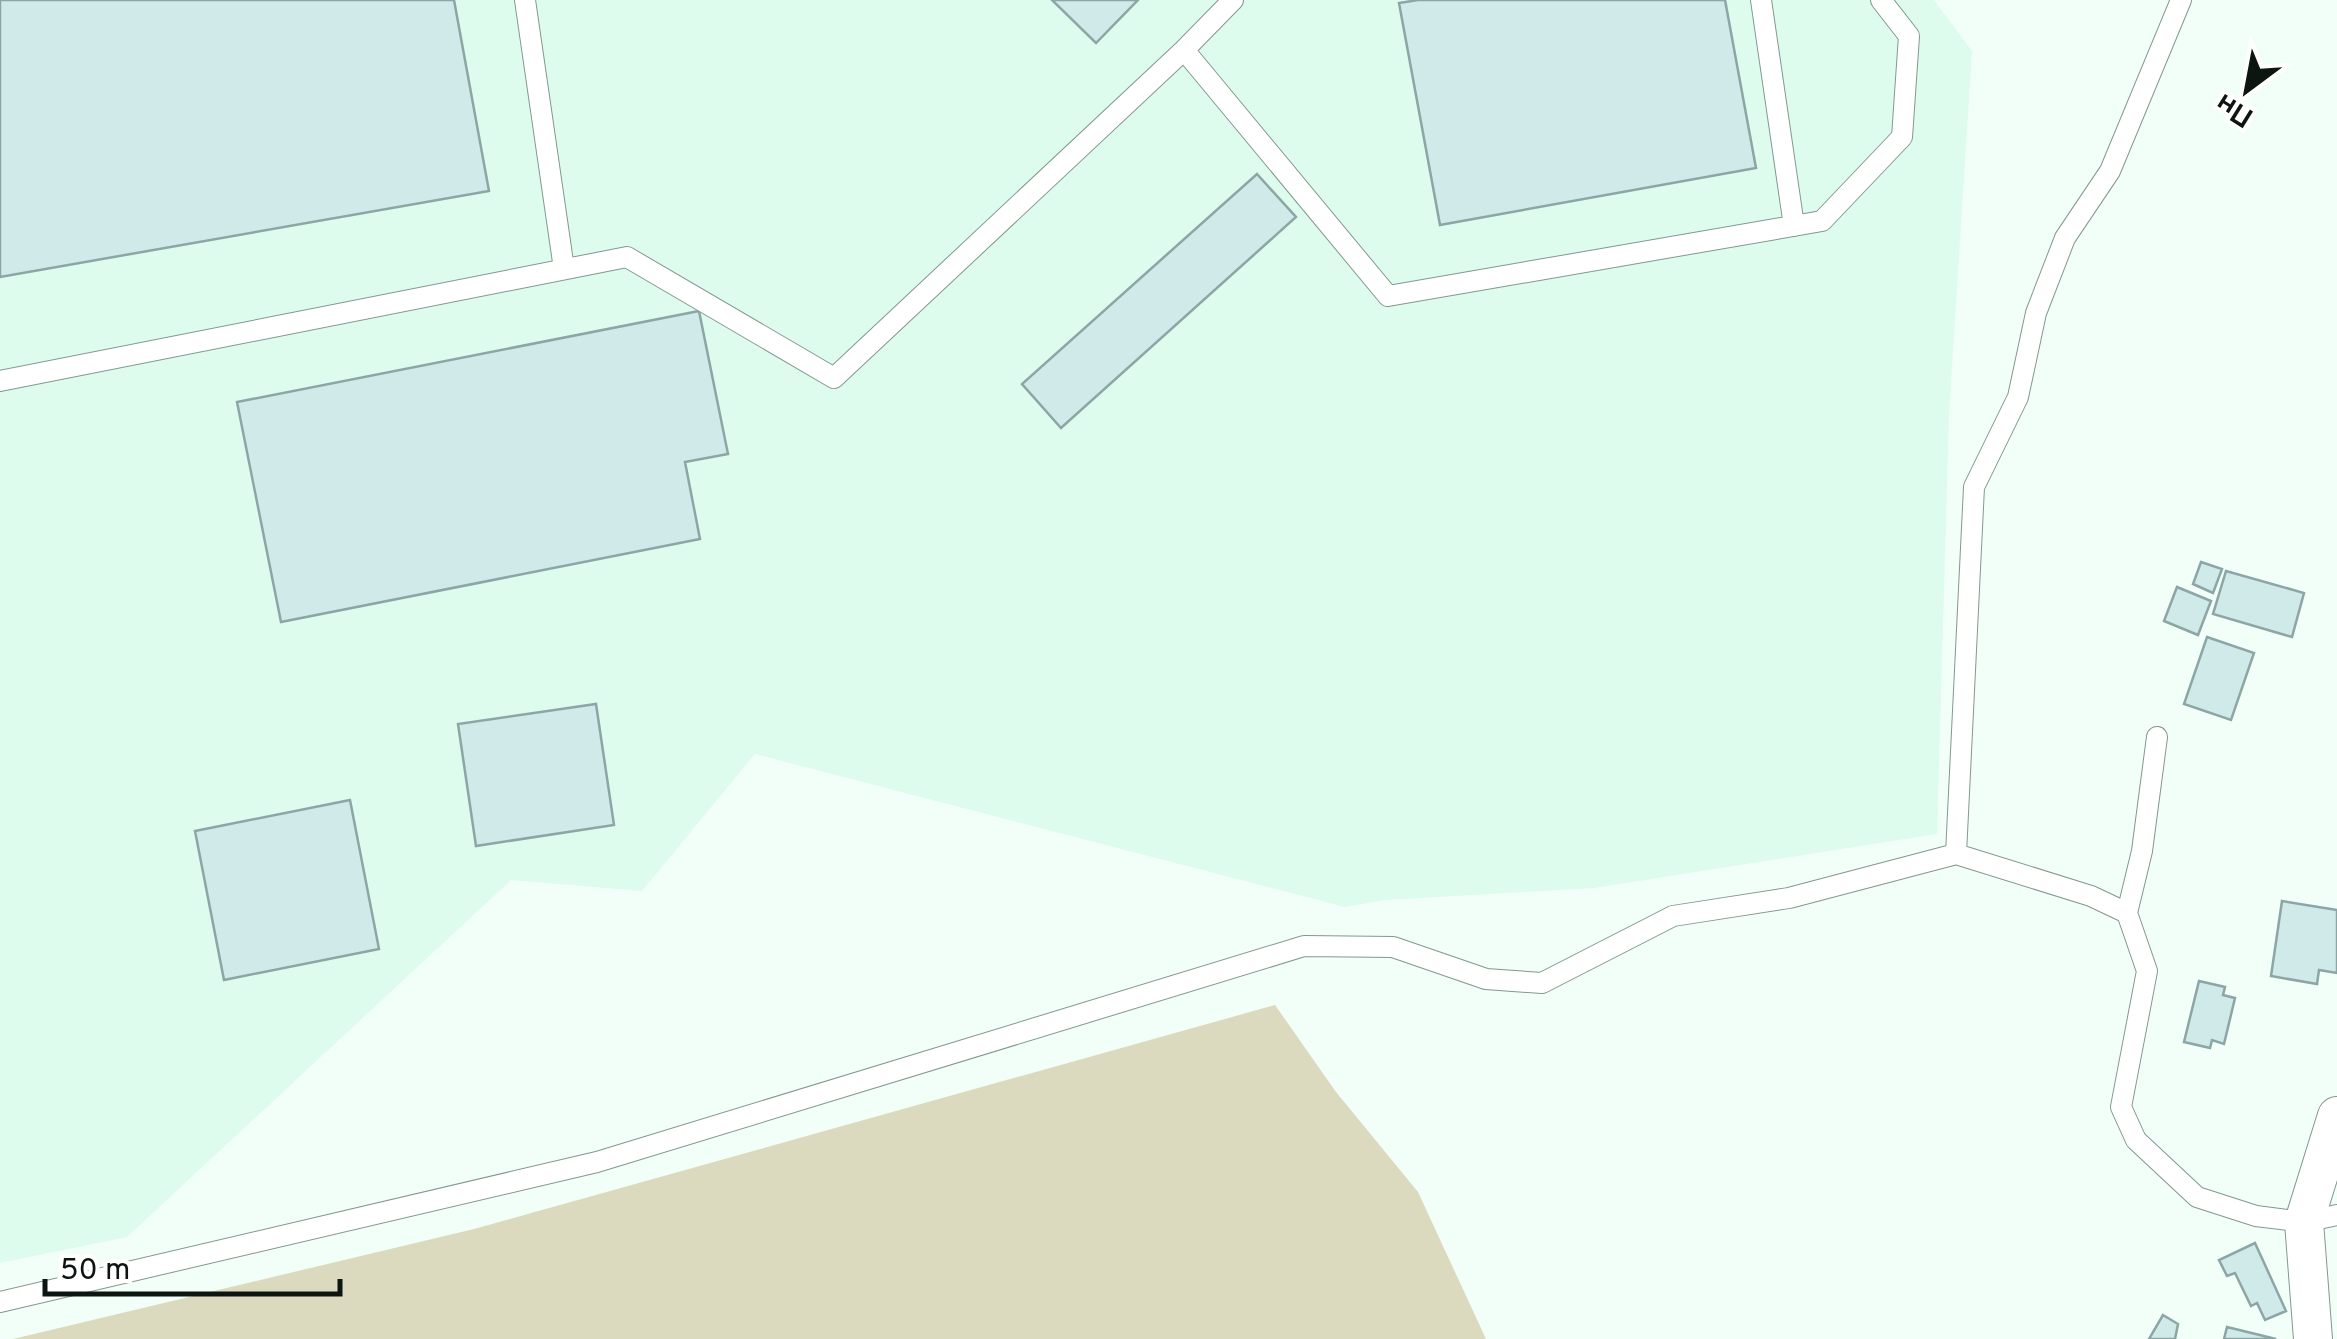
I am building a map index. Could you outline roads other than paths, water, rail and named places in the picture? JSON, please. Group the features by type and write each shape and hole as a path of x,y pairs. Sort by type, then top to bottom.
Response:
{"street":[{"path":"2312,1339 2320,1219 2337,1116"}],"lane":[{"path":"524,0 564,269"},
{"path":"0,381 627,257 834,378 1233,0"},
{"path":"1761,0 1794,226"},
{"path":"1184,50 1388,296 1822,221 1902,136 1908,36 1881,0"},
{"path":"1956,854 1974,487 2018,396 2036,313 2065,238 2110,172 2181,0"},
{"path":"2157,736 2142,851 2127,913 2147,971 2121,1108 2136,1140 2197,1198 2256,1216 2320,1219"},
{"path":"0,1302 597,1162 1304,946 1392,947 1486,979 1542,983 1672,916 1789,898 1956,854 2091,896 2127,913"}]}
